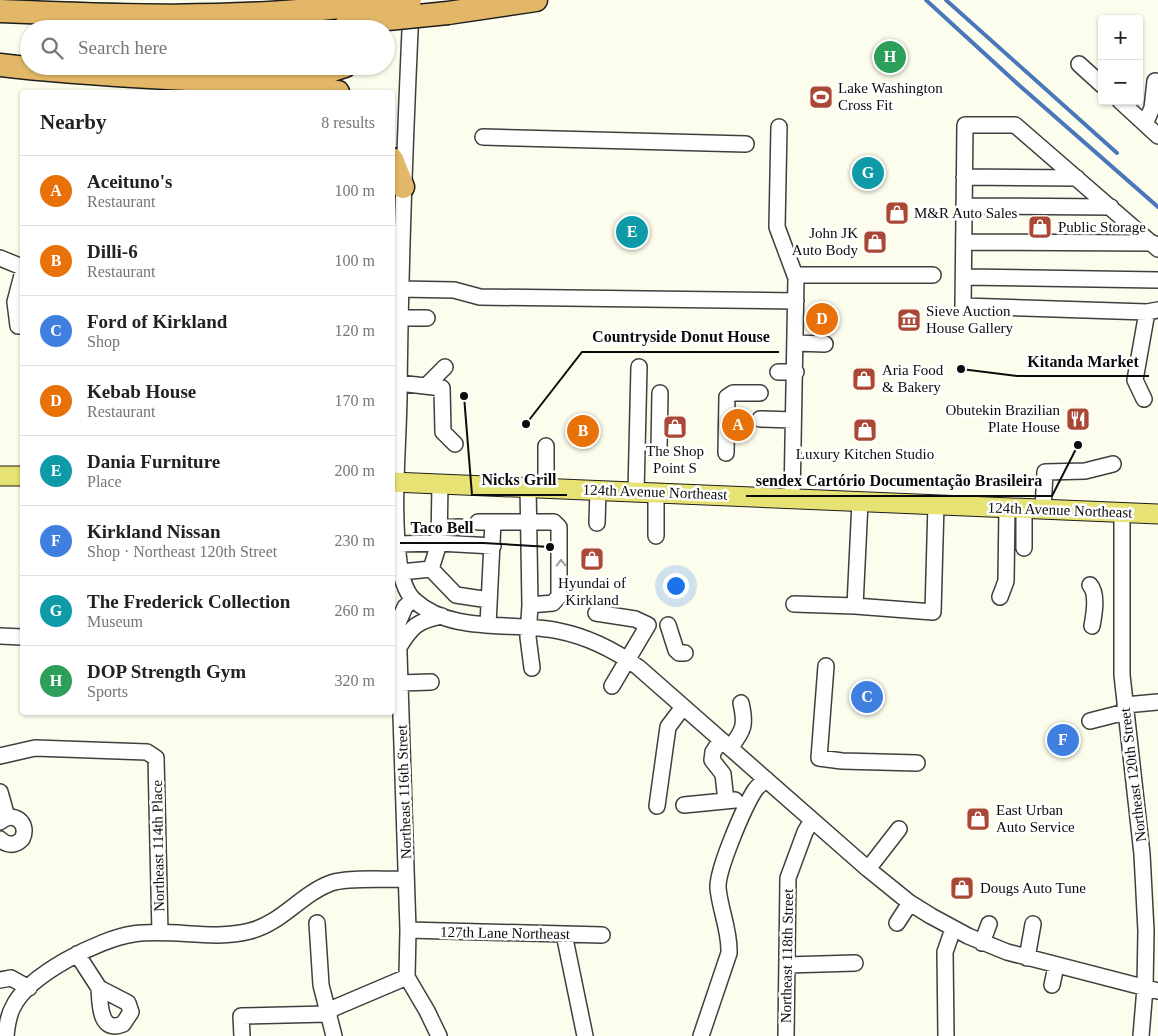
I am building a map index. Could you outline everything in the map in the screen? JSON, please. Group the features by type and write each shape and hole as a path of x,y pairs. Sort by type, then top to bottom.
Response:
{"highway":[{"path":"393,20 404,0"},
{"path":"301,20 348,14 411,0"},
{"path":"0,10 172,15 448,13 536,0"},
{"path":"0,25 20,26"},
{"path":"0,65 20,67"},
{"path":"134,75 259,82 301,90"},
{"path":"259,82 306,78 316,75"},
{"path":"395,167 403,187"}],"main road":[{"path":"0,476 20,476"},
{"name":"124th Avenue Northeast","path":"395,482 1158,514"}],"street":[{"path":"411,0 403,187 396,261 399,318 396,367 399,383 395,482 401,572 413,599 442,616 488,625 560,631 579,636 613,650 627,659 868,869 910,903 953,929 982,943 1056,966 1152,989"},
{"path":"1079,64 1098,81"},
{"path":"1145,124 1152,108 1155,80"},
{"path":"1124,105 1158,136"},
{"path":"1144,399 1135,380 1153,311 963,306 965,125 1015,125 1155,246"},
{"path":"779,127 777,227 795,275 796,302 792,498"},
{"path":"483,137 746,144"},
{"path":"964,177 1077,178"},
{"path":"964,206 1111,207"},
{"path":"964,242 1155,246"},
{"path":"0,258 20,265"},
{"path":"795,275 933,275"},
{"path":"964,277 1158,280"},
{"path":"20,282 14,302 18,326 20,326"},
{"path":"397,296 454,290 480,297 503,298 796,302"},
{"path":"399,318 427,318"},
{"path":"796,343 824,344"},
{"path":"426,386 445,367"},
{"path":"639,367 643,448"},
{"path":"778,372 796,372"},
{"path":"399,383 442,388 443,432 455,444"},
{"path":"726,453 727,397 733,392 760,393"},
{"path":"636,492 643,448 660,393"},
{"path":"760,419 794,420"},
{"path":"532,668 528,642 530,605 528,521 546,446"},
{"path":"1043,510 1045,472 1086,471 1113,464"},
{"path":"431,569 441,533 440,484"},
{"path":"597,523 598,490"},
{"path":"656,492 656,536"},
{"path":"855,606 860,502"},
{"path":"794,604 855,606 933,612 936,504"},
{"path":"1016,508 1024,548"},
{"path":"1000,597 1006,581 1016,508"},
{"name":"Northeast 120th Street","path":"1122,513 1122,614 1125,708 1151,888 1152,989 1141,1036"},
{"path":"488,625 493,546 481,529 528,521 554,522 559,528 561,565 559,596 553,603 530,605"},
{"path":"398,544 460,530"},
{"path":"441,533 493,546"},
{"path":"401,572 431,569"},
{"path":"431,569 456,595 489,600"},
{"path":"1090,585 1093,588 1093,620 1122,614"},
{"name":"Northeast 116th Street","path":"407,977 408,930 400,683 397,654 399,618 413,599"},
{"path":"596,613 635,619 648,625 612,686"},
{"path":"397,654 414,626 424,620 442,616"},
{"path":"668,625 676,650 679,653 685,653"},
{"path":"0,636 20,637"},
{"path":"826,666 819,758 842,761 916,762"},
{"path":"400,683 431,682"},
{"path":"1090,721 1125,708 1158,702"},
{"path":"726,801 722,774 712,760 713,752 739,736 745,722 741,703"},
{"path":"657,806 668,726 683,707"},
{"name":"Northeast 114th Place","path":"0,756 35,748 147,752 156,758 160,933"},
{"path":"701,1036 729,953 730,941 718,886 720,873 748,803 755,790 766,780"},
{"path":"0,792 3,819 21,820 24,834 15,844 5,844 0,839"},
{"path":"684,805 738,800 748,803"},
{"name":"Northeast 118th Street","path":"786,1036 788,878 805,832 812,820"},
{"path":"868,869 899,829"},
{"path":"6,1036 5,1012 13,1006 26,990 46,974 77,954 112,939 134,934 242,933 274,922 317,890 332,882 406,879"},
{"path":"897,923 910,903"},
{"path":"317,923 321,985 334,1036"},
{"path":"982,943 989,924"},
{"path":"1027,958 1033,924"},
{"path":"946,1036 939,961 953,929"},
{"name":"127th Lane Northeast","path":"408,930 602,935"},
{"path":"564,934 585,1036"},
{"path":"77,954 99,988"},
{"path":"787,965 854,963"},
{"path":"1052,985 1056,966"},
{"path":"242,1036 241,1016 327,1014 334,1008 407,977 421,998 438,1036"},
{"path":"0,980 12,978 26,990"}],"waterway":[{"path":"926,0 1020,86 1158,207"},
{"path":"946,0 1117,153"}],"tunnel":[{"path":"460,533 478,534"}],"place":[{"name":"DOP Strength Gym","path":"890,57"},
{"name":"Lake Washington Cross Fit","path":"821,97"},
{"name":"The Frederick Collection","path":"868,173"},
{"name":"M&R Auto Sales","path":"897,213"},
{"name":"Public Storage","path":"1040,227"},
{"name":"Dania Furniture","path":"632,232"},
{"name":"John JK Auto Body","path":"875,242"},
{"name":"Kebab House","path":"822,319"},
{"name":"Sieve Auction House Gallery","path":"909,320"},
{"name":"Kitanda Market","path":"961,369"},
{"name":"Aria Food & Bakery","path":"864,379"},
{"name":"Nicks Grill","path":"464,396"},
{"name":"Obutekin Brazilian Plate House","path":"1078,419"},
{"name":"Countryside Donut House","path":"526,424"},
{"name":"Aceituno's","path":"738,425"},
{"name":"The Shop Point S","path":"675,427"},
{"name":"Luxury Kitchen Studio","path":"865,430"},
{"name":"Dilli-6","path":"583,431"},
{"name":"sendex Cartório Documentação Brasileira","path":"1078,445"},
{"name":"Taco Bell","path":"550,547"},
{"name":"Hyundai of Kirkland","path":"592,559"},
{"name":"Ford of Kirkland","path":"867,697"},
{"name":"Kirkland Nissan","path":"1063,740"},
{"name":"East Urban Auto Service","path":"978,819"},
{"name":"Dougs Auto Tune","path":"962,888"}]}
